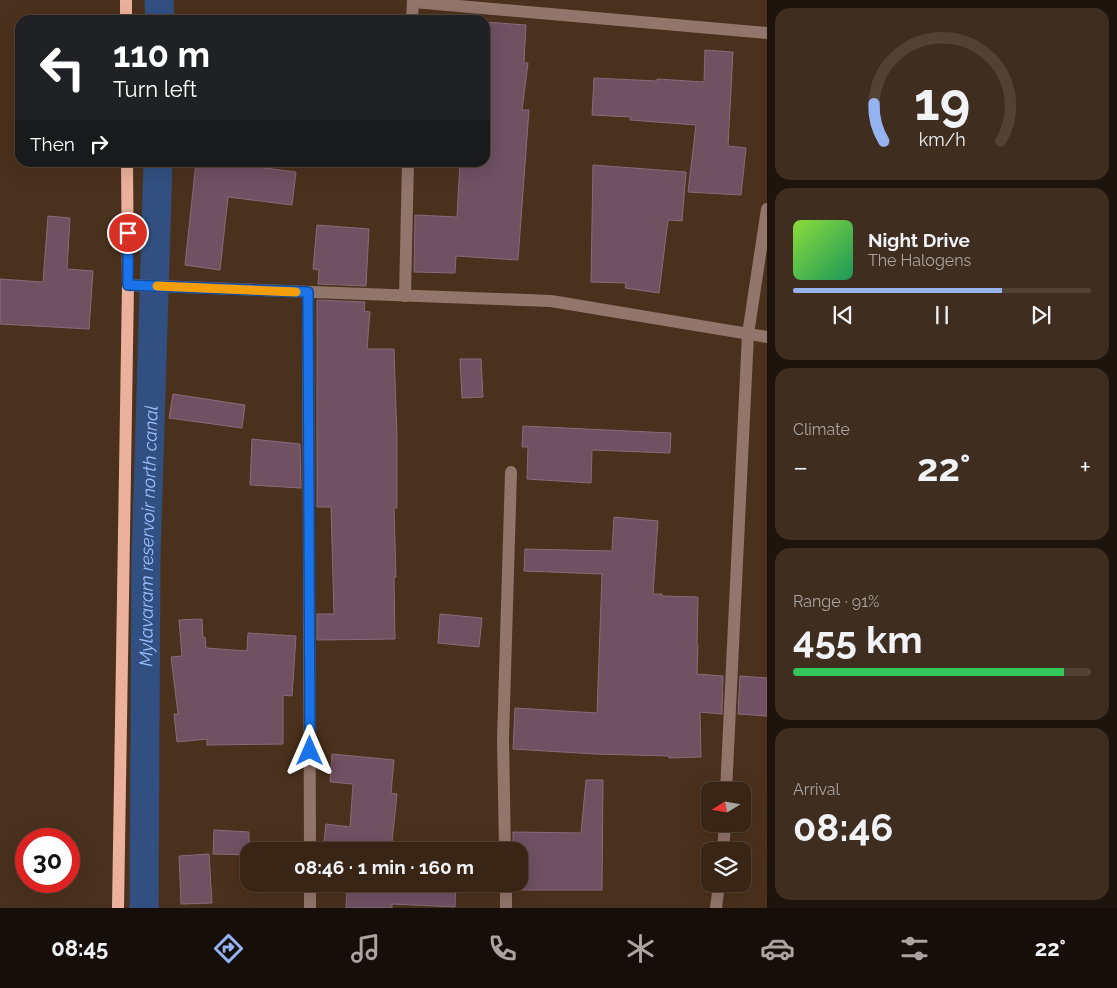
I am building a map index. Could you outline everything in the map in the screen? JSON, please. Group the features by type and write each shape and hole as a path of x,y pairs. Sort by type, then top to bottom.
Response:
{"main road":[{"path":"126,0 126,15"},
{"path":"118,908 128,285 127,167"}],"street":[{"path":"412,15 413,1 767,33"},
{"path":"405,296 408,167"},
{"path":"726,782 748,334 767,209"},
{"path":"128,285 551,301 767,337"},
{"path":"308,292 310,842"},
{"path":"505,842 503,739 511,472"},
{"path":"310,892 310,908"},
{"path":"506,892 506,908"},
{"path":"716,908 718,892"}],"building":[{"path":"490,22 526,25 524,63 528,63 522,110 529,110 518,260 456,256 455,273 414,272 415,215 457,217 460,167 490,167"},
{"path":"705,50 733,52 728,146 746,148 741,195 688,192 696,125 630,120 631,117 592,115 594,78 704,82"},
{"path":"593,165 686,172 682,221 668,220 659,293 625,288 626,283 591,282"},
{"path":"195,167 257,167 296,172 292,205 228,197 220,270 185,265"},
{"path":"48,216 70,218 67,269 93,271 89,329 0,324 0,279 43,282"},
{"path":"317,225 369,229 366,286 318,284 319,270 313,269"},
{"path":"317,300 365,302 364,311 370,312 367,349 394,349 397,439 397,508 394,508 395,639 317,640 317,614 334,614 331,507 317,507"},
{"path":"460,359 481,359 483,397 462,398"},
{"path":"173,394 245,405 242,428 169,418"},
{"path":"523,426 671,433 670,453 592,450 591,483 527,479 528,447 522,447"},
{"path":"252,439 300,444 301,488 250,485"},
{"path":"614,517 658,521 653,594 698,597 697,674 723,676 722,714 700,712 701,757 669,758 669,756 513,749 515,708 597,713 602,574 524,571 525,549 612,551"},
{"path":"440,614 482,618 479,647 438,643"},
{"path":"202,619 203,638 205,637 206,648 247,651 248,633 296,636 292,696 283,695 283,744 207,745 207,739 177,742 174,714 178,714 171,657 182,656 179,620"},
{"path":"740,676 767,678 767,716 738,714"},
{"path":"332,754 394,760 391,793 397,794 392,842 324,842 326,824 350,827 353,784 330,782"},
{"path":"586,780 603,780 602,890 528,890 528,842 513,842 513,832 581,833"},
{"path":"214,830 249,832 249,842 240,842 240,855 213,854"},
{"path":"209,854 212,903 181,904 179,856"},
{"path":"347,892 456,892 455,907 392,904 392,908 346,908"}],"waterway":[{"name":"Mylavaram reservoir north canal","path":"159,0 160,15"},
{"name":"Mylavaram reservoir north canal","path":"144,908 146,558 158,167"}],"slow traffic":[{"path":"157,286 296,292"}],"route":[{"path":"128,233 128,285 308,292 310,751"}]}
